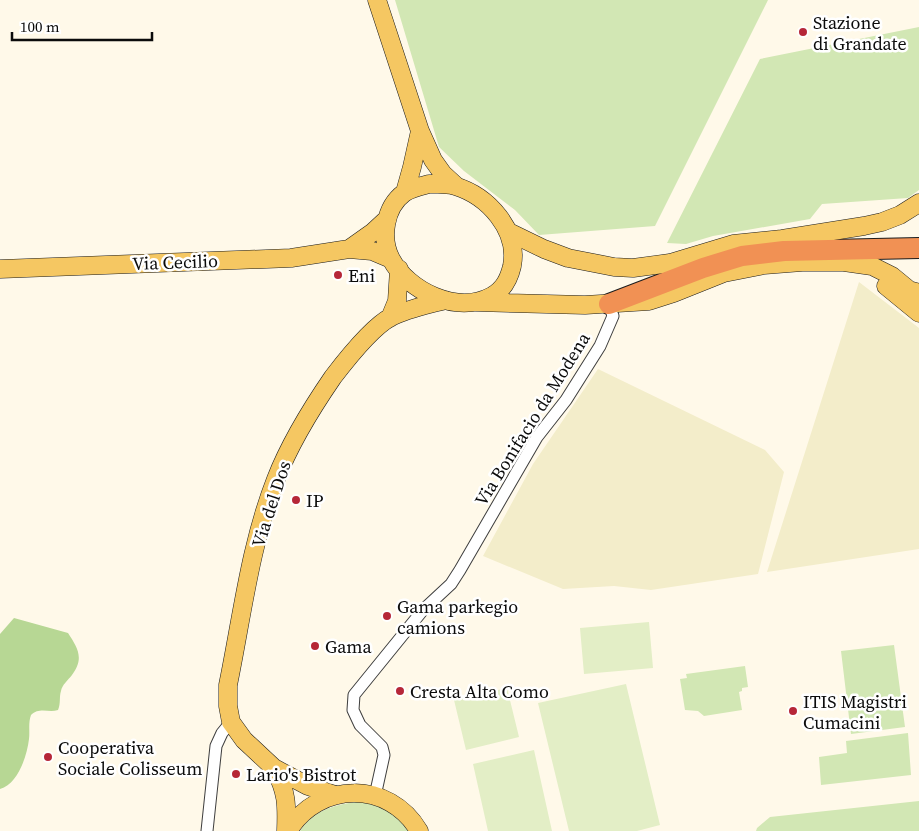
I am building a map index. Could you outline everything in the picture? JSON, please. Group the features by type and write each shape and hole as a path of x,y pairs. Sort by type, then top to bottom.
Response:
{"highway":[{"path":"782,239 919,235"},
{"path":"609,304 703,268 742,256 784,251 919,248"}],"main road":[{"path":"377,0 420,131 433,160 443,174 455,186 481,200 492,209 510,232 544,249 568,258 606,266 633,268 670,263 733,244 782,239 882,222 900,215 919,203"},
{"name":"Via Cecilio","path":"420,131 412,168 404,192 387,219 385,241 395,264 408,280 422,290 444,300 476,302 490,297 504,286 511,273 513,260 510,232"},
{"path":"404,192 429,184 455,186"},
{"name":"Via Cecilio","path":"349,249 373,232 387,219"},
{"name":"Via Cecilio","path":"0,269 292,258 349,249 372,251 395,264"},
{"path":"476,302 609,304 649,301 724,273 764,265 802,262 844,262 872,266 892,276 909,290 919,293"},
{"path":"844,262 886,286 919,313"},
{"path":"390,318 397,301 395,264"},
{"name":"Via del Dos","path":"231,722 228,706 228,686 255,550 275,480 298,433 338,371 360,345 390,318 444,300"},
{"path":"231,722 244,740 274,768 308,786 335,795"},
{"path":"274,768 285,793 287,831"},
{"path":"287,831 297,818 310,807 335,795 356,793 375,796 398,807 411,819 419,830"}],"street":[{"name":"Via Bonifacio da Modena","path":"375,796 383,762 382,747 360,725 353,710 354,694 423,610 451,584 537,437 566,400 600,346 613,316 609,304"},
{"path":"207,831 216,746 222,733 231,722"}],"shaded area":[{"path":"859,282 919,328 919,549 767,572"},
{"path":"598,369 765,450 784,472 758,574 651,590 614,586 563,589 483,556 533,464"}],"green space":[{"path":"395,0 768,0 655,226 539,235 515,210 464,171 439,147"},
{"path":"919,27 919,190 908,198 822,204 810,219 713,236 686,244 667,243 760,59"},
{"path":"14,618 68,633 77,648 79,658 76,669 62,689 58,710 37,711 31,715 28,746 24,761 12,781 0,789 0,634"},
{"path":"649,622 653,668 584,674 580,628"},
{"path":"894,645 905,727 851,734 841,651"},
{"path":"745,666 748,687 742,688 742,691 739,692 742,710 704,716 698,711 685,710 680,679 687,678 686,674"},
{"path":"626,684 660,825 637,831 569,831 538,703"},
{"path":"507,688 519,737 466,750 454,700"},
{"path":"908,733 911,775 821,785 819,757 847,753 846,741"},
{"path":"534,750 552,831 488,831 473,764"},
{"path":"919,801 919,831 756,831 770,817"},
{"path":"356,802 387,810 411,831 300,831 311,818 324,810"}],"place":[{"name":"Stazione di Grandate","path":"803,32"},
{"name":"Eni","path":"338,275"},
{"name":"IP","path":"296,500"},
{"name":"Gama parkegio camions","path":"387,616"},
{"name":"Gama","path":"315,646"},
{"name":"Cresta Alta Como","path":"400,691"},
{"name":"ITIS Magistri Cumacini","path":"793,711"},
{"name":"Cooperativa Sociale Colisseum","path":"48,757"},
{"name":"Lario's Bistrot","path":"236,774"}]}
